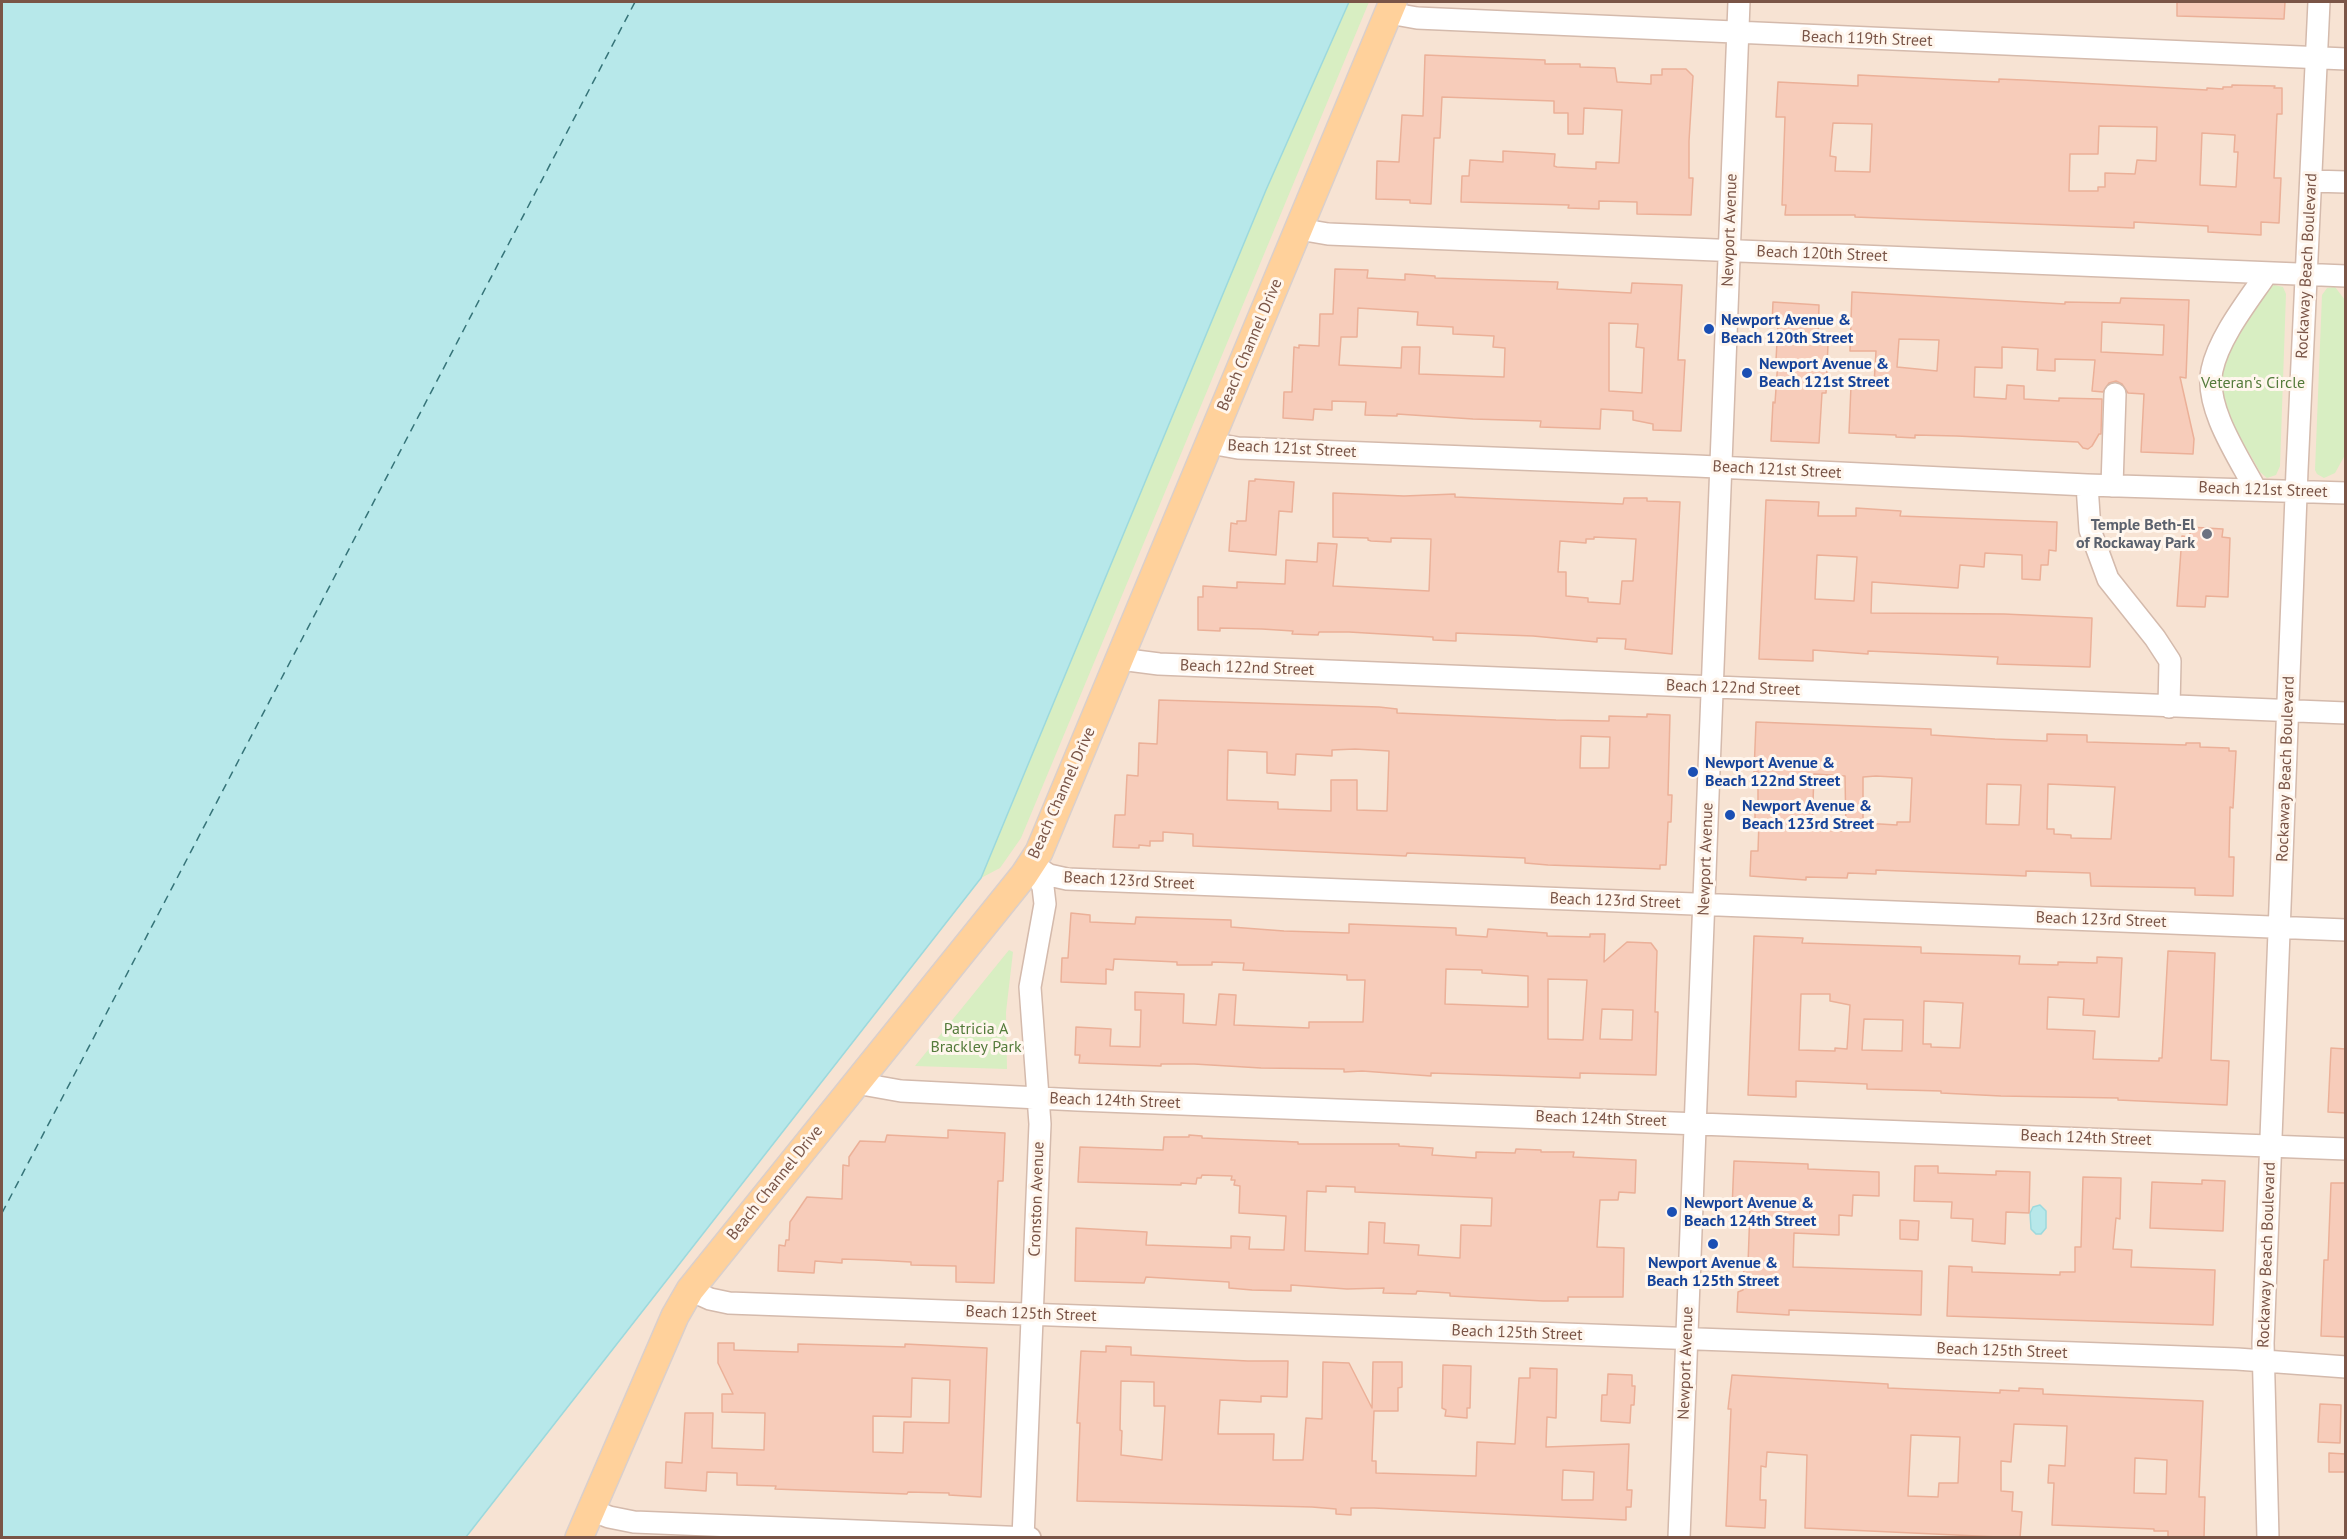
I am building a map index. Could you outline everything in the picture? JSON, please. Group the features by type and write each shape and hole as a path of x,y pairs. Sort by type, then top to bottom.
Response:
{"main road":[{"name":"Beach Channel Drive","path":"579,1538 675,1316 690,1290 1032,864 1045,840 1391,7"}],"street":[{"name":"Newport Avenue","path":"1679,1538 1739,2"},
{"name":"Rockaway Beach Boulevard","path":"2268,1538 2263,1362 2297,492 2319,2"},
{"name":"Beach 119th Street","path":"1391,7 1417,18 1738,34 2346,59"},
{"path":"2311,181 2346,182"},
{"name":"Beach 120th Street","path":"1299,229 1328,234 2346,276"},
{"path":"2256,490 2219,417 2213,399 2211,381 2214,362 2222,344 2267,273"},
{"path":"2112,486 2115,394"},
{"name":"Beach 121st Street","path":"1210,442 1238,448 1721,467 2112,486 2297,492 2342,487"},
{"path":"2087,485 2090,530 2108,579 2170,661 2169,707"},
{"name":"Beach 122nd Street","path":"1120,659 1159,664 2346,713"},
{"name":"Beach 123rd Street","path":"1032,864 1049,874 1067,879 2346,930"},
{"name":"Cronston Avenue","path":"1023,1537 1039,1098 1030,987 1045,895 1032,864"},
{"name":"Beach 124th Street","path":"856,1083 901,1090 1039,1098 2346,1149"},
{"name":"Beach 125th Street","path":"690,1290 710,1299 729,1303 2237,1359 2346,1366"},
{"path":"591,1510 640,1530 1030,1538"}],"shaded area":[{"path":"1352,2 2345,2 2345,1537 467,1538"}],"green space":[{"path":"1349,2 1369,2 1021,838 1000,868 981,878 1266,190"},
{"name":"Veteran's Circle","path":"2274,285 2283,287 2286,294 2280,466 2276,475 2267,478 2260,472 2235,429 2227,411 2222,386 2228,357 2235,343 2267,291"},
{"name":"Veteran's Circle","path":"2335,287 2345,300 2345,455 2335,473 2324,478 2315,470 2322,295 2327,288"},
{"name":"Patricia A Brackley Park","path":"1009,950 1013,952 1006,1012 1007,1069 915,1066"}],"water":[{"path":"2,2 1349,2 1266,190 981,878 466,1537 2,1537"},
{"path":"2040,1205 2046,1211 2046,1228 2041,1234 2036,1234 2031,1229 2030,1213 2033,1207"}],"building":[{"path":"2177,2 2285,2 2284,19 2177,16"},
{"path":"1425,55 1545,60 1545,64 1580,64 1580,67 1615,68 1617,82 1651,84 1651,75 1662,75 1662,69 1686,69 1693,76 1689,141 1689,178 1693,178 1691,215 1637,214 1637,202 1599,201 1599,209 1568,208 1569,205 1461,202 1462,176 1469,176 1470,160 1503,162 1503,151 1555,154 1554,166 1557,167 1596,169 1596,162 1619,163 1622,110 1584,108 1583,134 1568,134 1568,113 1554,113 1554,101 1442,97 1440,138 1434,138 1431,204 1410,203 1410,200 1376,199 1377,161 1399,162 1402,115 1423,116"},
{"path":"1858,75 1999,82 1999,79 2023,80 2207,90 2207,88 2223,89 2223,87 2232,87 2232,85 2282,88 2282,114 2277,114 2274,178 2281,178 2279,223 2261,222 2261,235 2208,232 2208,226 2134,222 2134,228 1855,217 1855,215 1785,215 1786,205 1782,205 1785,117 1776,117 1778,82 1858,86","holes":["1833,123 1872,124 1870,172 1835,171 1836,157 1830,156","2099,126 2157,127 2156,161 2137,160 2135,174 2105,173 2105,187 2098,187 2098,191 2069,191 2070,154 2098,154","2202,133 2235,135 2234,152 2238,152 2236,187 2200,185"]},
{"path":"1335,269 1368,270 1367,278 1405,280 1405,274 1435,276 1435,278 1558,282 1557,289 1631,293 1632,283 1682,285 1678,360 1685,360 1681,431 1653,430 1653,424 1633,420 1633,411 1601,409 1600,429 1540,427 1541,421 1397,414 1397,416 1365,415 1366,402 1332,401 1332,410 1314,409 1313,420 1283,418 1284,392 1292,392 1294,347 1319,346 1320,314 1333,314","holes":["1358,308 1418,312 1417,325 1453,327 1453,334 1494,336 1493,347 1505,348 1504,377 1419,374 1420,347 1402,347 1401,368 1339,365 1341,337 1357,337","1609,323 1638,324 1636,347 1644,348 1642,393 1609,391"]},
{"path":"1852,292 2065,304 2065,302 2120,303 2121,298 2189,300 2186,378 2180,377 2194,439 2193,454 2141,452 2144,394 2128,393 2122,384 2116,381 2109,383 2103,392 2092,391 2095,360 2055,359 2055,371 2037,370 2038,349 2002,347 2002,368 1975,367 1974,397 2006,399 2007,385 2024,386 2024,399 2059,401 2059,398 2102,399 2101,434 2088,449 2083,448 2078,442 1957,436 1915,435 1915,438 1849,433 1851,386 1874,384 1876,351 1850,351","holes":["2102,322 2164,325 2163,355 2101,352","1899,339 1939,340 1937,371 1897,367"]},
{"path":"1773,302 1819,305 1818,344 1828,344 1826,393 1822,393 1819,443 1771,441 1778,360 1776,360 1778,324 1772,324"},
{"path":"1255,479 1294,482 1292,512 1279,511 1276,555 1229,551 1231,523 1246,521 1249,481 1255,481"},
{"path":"1333,493 1404,496 1455,494 1455,497 1623,504 1624,498 1680,502 1672,654 1625,649 1626,639 1597,638 1597,642 1533,636 1456,633 1456,641 1433,640 1433,637 1349,632 1319,632 1318,635 1262,629 1198,630 1198,597 1203,597 1203,586 1237,588 1237,582 1285,584 1286,560 1317,562 1318,543 1337,544 1333,586 1429,591 1431,539 1391,538 1391,542 1371,541 1368,538 1333,537","holes":["1594,537 1636,539 1633,581 1622,581 1620,604 1588,602 1588,598 1566,596 1566,572 1558,572 1560,541 1586,543 1586,539 1594,539"]},
{"path":"1766,500 1819,502 1818,516 1856,516 1856,508 1901,511 1900,516 2057,522 2056,551 2049,550 2048,565 2041,565 2040,580 2022,579 2022,555 1985,553 1984,567 1960,565 1958,588 1872,582 1871,613 2004,614 2092,618 2090,667 1997,664 1998,657 1868,651 1868,654 1813,650 1813,661 1759,659","holes":["1817,555 1857,557 1854,601 1815,599"]},
{"path":"2190,527 2223,529 2222,537 2230,538 2228,597 2206,596 2205,607 2177,606 2182,536 2190,537"},
{"path":"1159,700 1379,707 1397,709 1397,713 1556,720 1609,721 1609,716 1670,715 1668,795 1672,795 1666,865 1660,865 1660,869 1548,865 1525,863 1525,858 1407,853 1406,856 1193,846 1193,834 1163,832 1163,841 1150,841 1150,846 1113,847 1115,815 1125,815 1127,775 1138,776 1139,743 1157,744","holes":["1581,736 1610,737 1609,768 1580,768","1228,750 1267,752 1267,773 1295,775 1296,754 1332,756 1332,750 1389,751 1387,811 1357,810 1357,780 1331,780 1331,811 1278,809 1278,802 1227,800"]},
{"path":"1756,722 1931,729 1931,735 1995,739 2047,741 2047,734 2087,735 2087,742 2186,745 2186,743 2200,743 2200,747 2229,748 2229,751 2236,751 2233,808 2230,807 2229,857 2234,857 2233,896 2195,895 2195,888 2091,886 2090,873 2026,871 2026,876 1876,870 1876,874 1848,873 1847,878 1806,877 1806,880 1750,876 1751,851 1758,851 1759,821 1755,821 1755,806 1758,807 1758,772 1754,772","holes":["1814,774 1845,776 1846,831 1812,830","1863,777 1912,778 1910,822 1897,822 1897,825 1863,823","1987,784 2021,785 2019,825 1986,824","2048,784 2115,787 2111,839 2071,838 2071,835 2054,834 2054,829 2047,829"]},
{"path":"1071,913 1090,915 1090,922 1135,924 1136,917 1231,920 1231,927 1284,931 1349,933 1349,924 1456,928 1456,935 1487,937 1488,929 1547,933 1547,936 1590,937 1590,934 1605,934 1604,962 1627,942 1651,943 1657,951 1656,1075 1580,1073 1580,1078 1431,1073 1431,1076 1362,1071 1344,1072 1344,1069 1079,1063 1080,1055 1075,1055 1076,1027 1111,1029 1110,1046 1140,1047 1141,1010 1135,1010 1135,992 1184,994 1183,1023 1216,1025 1219,994 1236,995 1234,1025 1309,1028 1309,1022 1363,1022 1365,980 1347,980 1347,975 1243,970 1244,963 1212,962 1212,965 1177,965 1177,962 1114,959 1113,970 1106,969 1106,984 1061,982 1062,958 1068,958","holes":["1446,969 1482,970 1482,973 1528,976 1528,1007 1445,1004","1548,979 1587,980 1583,1040 1548,1039","1602,1009 1633,1010 1632,1040 1600,1039"]},
{"path":"1754,936 1803,938 1802,943 1921,947 1921,953 2020,956 2019,964 2097,963 2097,957 2122,958 2119,1017 2083,1015 2084,999 2048,997 2047,1029 2095,1031 2093,1059 2159,1061 2159,1058 2162,1058 2168,951 2215,953 2211,1060 2229,1061 2227,1105 2118,1100 2118,1098 2001,1096 1941,1093 1941,1091 1867,1089 1867,1084 1796,1081 1796,1097 1748,1095","holes":["1801,994 1830,994 1830,1001 1850,1005 1847,1049 1799,1050","1924,1001 1963,1003 1960,1048 1931,1047 1931,1044 1923,1044","1864,1019 1903,1020 1902,1051 1862,1050"]},
{"path":"2331,1048 2346,1049 2346,1113 2328,1112"},
{"path":"948,1130 1005,1133 1003,1181 998,1181 994,1283 956,1282 956,1266 911,1265 911,1262 842,1259 842,1263 815,1261 814,1273 778,1271 779,1245 785,1246 786,1240 789,1240 790,1222 807,1197 842,1199 843,1165 849,1166 849,1157 860,1141 885,1142 887,1135 948,1138"},
{"path":"1189,1135 1202,1136 1202,1138 1298,1142 1298,1144 1399,1144 1399,1146 1433,1148 1432,1155 1476,1158 1476,1152 1515,1153 1516,1149 1574,1152 1573,1157 1636,1160 1635,1193 1619,1192 1618,1200 1600,1200 1597,1247 1624,1248 1623,1297 1568,1297 1568,1301 1543,1301 1450,1296 1450,1293 1417,1291 1416,1294 1383,1293 1384,1288 1347,1289 1291,1285 1291,1291 1252,1290 1229,1288 1229,1282 1146,1277 1144,1283 1075,1281 1076,1228 1147,1232 1146,1245 1231,1248 1231,1236 1250,1237 1249,1249 1284,1250 1286,1216 1239,1213 1240,1186 1234,1185 1235,1180 1231,1180 1232,1176 1202,1175 1201,1178 1197,1178 1196,1184 1181,1183 1181,1185 1078,1182 1080,1147 1163,1150 1164,1137 1189,1137","holes":["1326,1186 1355,1187 1355,1192 1492,1198 1491,1226 1461,1225 1460,1258 1418,1255 1419,1245 1384,1243 1385,1223 1369,1222 1368,1254 1305,1251 1307,1191 1326,1192"]},
{"path":"1734,1161 1808,1164 1808,1169 1879,1172 1879,1196 1853,1195 1852,1216 1839,1215 1839,1235 1794,1233 1793,1267 1922,1271 1921,1315 1789,1310 1789,1315 1737,1312 1738,1292 1743,1290 1744,1264 1748,1264 1750,1209 1732,1209"},
{"path":"1915,1166 1938,1166 1938,1173 1996,1175 1996,1171 2030,1172 2029,1213 2006,1212 2005,1244 1972,1241 1973,1219 1951,1218 1952,1202 1914,1201"},
{"path":"2083,1177 2121,1178 2120,1219 2116,1218 2113,1249 2132,1250 2131,1267 2215,1270 2213,1325 1947,1316 1949,1266 1972,1267 1972,1272 2060,1275 2060,1272 2075,1272 2075,1247 2081,1247"},
{"path":"2202,1180 2225,1181 2223,1231 2150,1228 2152,1182 2202,1184"},
{"path":"2331,1183 2346,1183 2346,1337 2321,1336 2324,1260 2328,1260"},
{"path":"1900,1220 1919,1221 1918,1240 1900,1239"},
{"path":"718,1343 734,1343 734,1350 798,1352 798,1344 905,1347 905,1344 987,1348 981,1497 949,1495 949,1493 908,1492 907,1494 775,1489 776,1486 737,1485 737,1473 707,1472 706,1491 665,1488 666,1462 682,1463 685,1413 713,1413 712,1448 764,1450 765,1413 722,1412 722,1394 733,1394 718,1363","holes":["912,1378 950,1380 949,1423 904,1422 903,1453 873,1452 873,1416 911,1417"]},
{"path":"1106,1346 1131,1347 1131,1355 1288,1361 1287,1397 1261,1396 1261,1402 1220,1400 1218,1434 1274,1434 1273,1460 1303,1460 1306,1418 1322,1419 1323,1362 1349,1363 1372,1408 1373,1362 1402,1362 1402,1387 1398,1388 1398,1411 1374,1411 1372,1461 1376,1461 1376,1473 1476,1476 1477,1442 1515,1444 1519,1378 1530,1378 1530,1368 1557,1369 1556,1418 1547,1417 1546,1447 1629,1444 1627,1490 1632,1490 1631,1507 1626,1507 1626,1520 1374,1508 1351,1508 1351,1515 1336,1514 1336,1509 1312,1507 1077,1501 1080,1423 1077,1423 1081,1351 1106,1352","holes":["1121,1381 1154,1382 1154,1406 1165,1406 1162,1460 1121,1455","1563,1470 1594,1472 1593,1500 1562,1500"]},
{"path":"1443,1365 1471,1366 1470,1408 1467,1408 1467,1418 1445,1416 1446,1410 1442,1408"},
{"path":"1608,1374 1632,1375 1632,1386 1635,1386 1630,1423 1601,1421 1602,1395 1607,1395"},
{"path":"1732,1375 1888,1384 1888,1388 2000,1393 2000,1390 2019,1391 2019,1388 2043,1389 2043,1394 2203,1401 2199,1497 2205,1497 2204,1538 2168,1538 2168,1531 2154,1531 2154,1529 2052,1525 2054,1483 2048,1483 2049,1465 2065,1466 2067,1426 2014,1424 2011,1462 2001,1461 2001,1491 2013,1492 2012,1511 2022,1512 2020,1538 1805,1528 1807,1455 1767,1452 1766,1467 1761,1466 1760,1500 1766,1500 1765,1528 1726,1526 1731,1409 1728,1409","holes":["1911,1435 1960,1437 1958,1483 1939,1483 1938,1497 1908,1496","2135,1458 2167,1460 2166,1494 2134,1493"]},
{"path":"2320,1404 2341,1405 2340,1443 2318,1442"},
{"path":"2329,1453 2346,1454 2346,1472 2329,1472"}],"ferry route":[{"path":"2,1213 635,2"}],"place":[{"name":"Newport Avenue & Beach 120th Street","path":"1709,329"},
{"name":"Newport Avenue & Beach 121st Street","path":"1747,373"},
{"name":"Temple Beth-El of Rockaway Park","path":"2207,534"},
{"name":"Newport Avenue & Beach 122nd Street","path":"1693,772"},
{"name":"Newport Avenue & Beach 123rd Street","path":"1730,815"},
{"name":"Newport Avenue & Beach 124th Street","path":"1672,1212"},
{"name":"Newport Avenue & Beach 125th Street","path":"1713,1244"}]}
